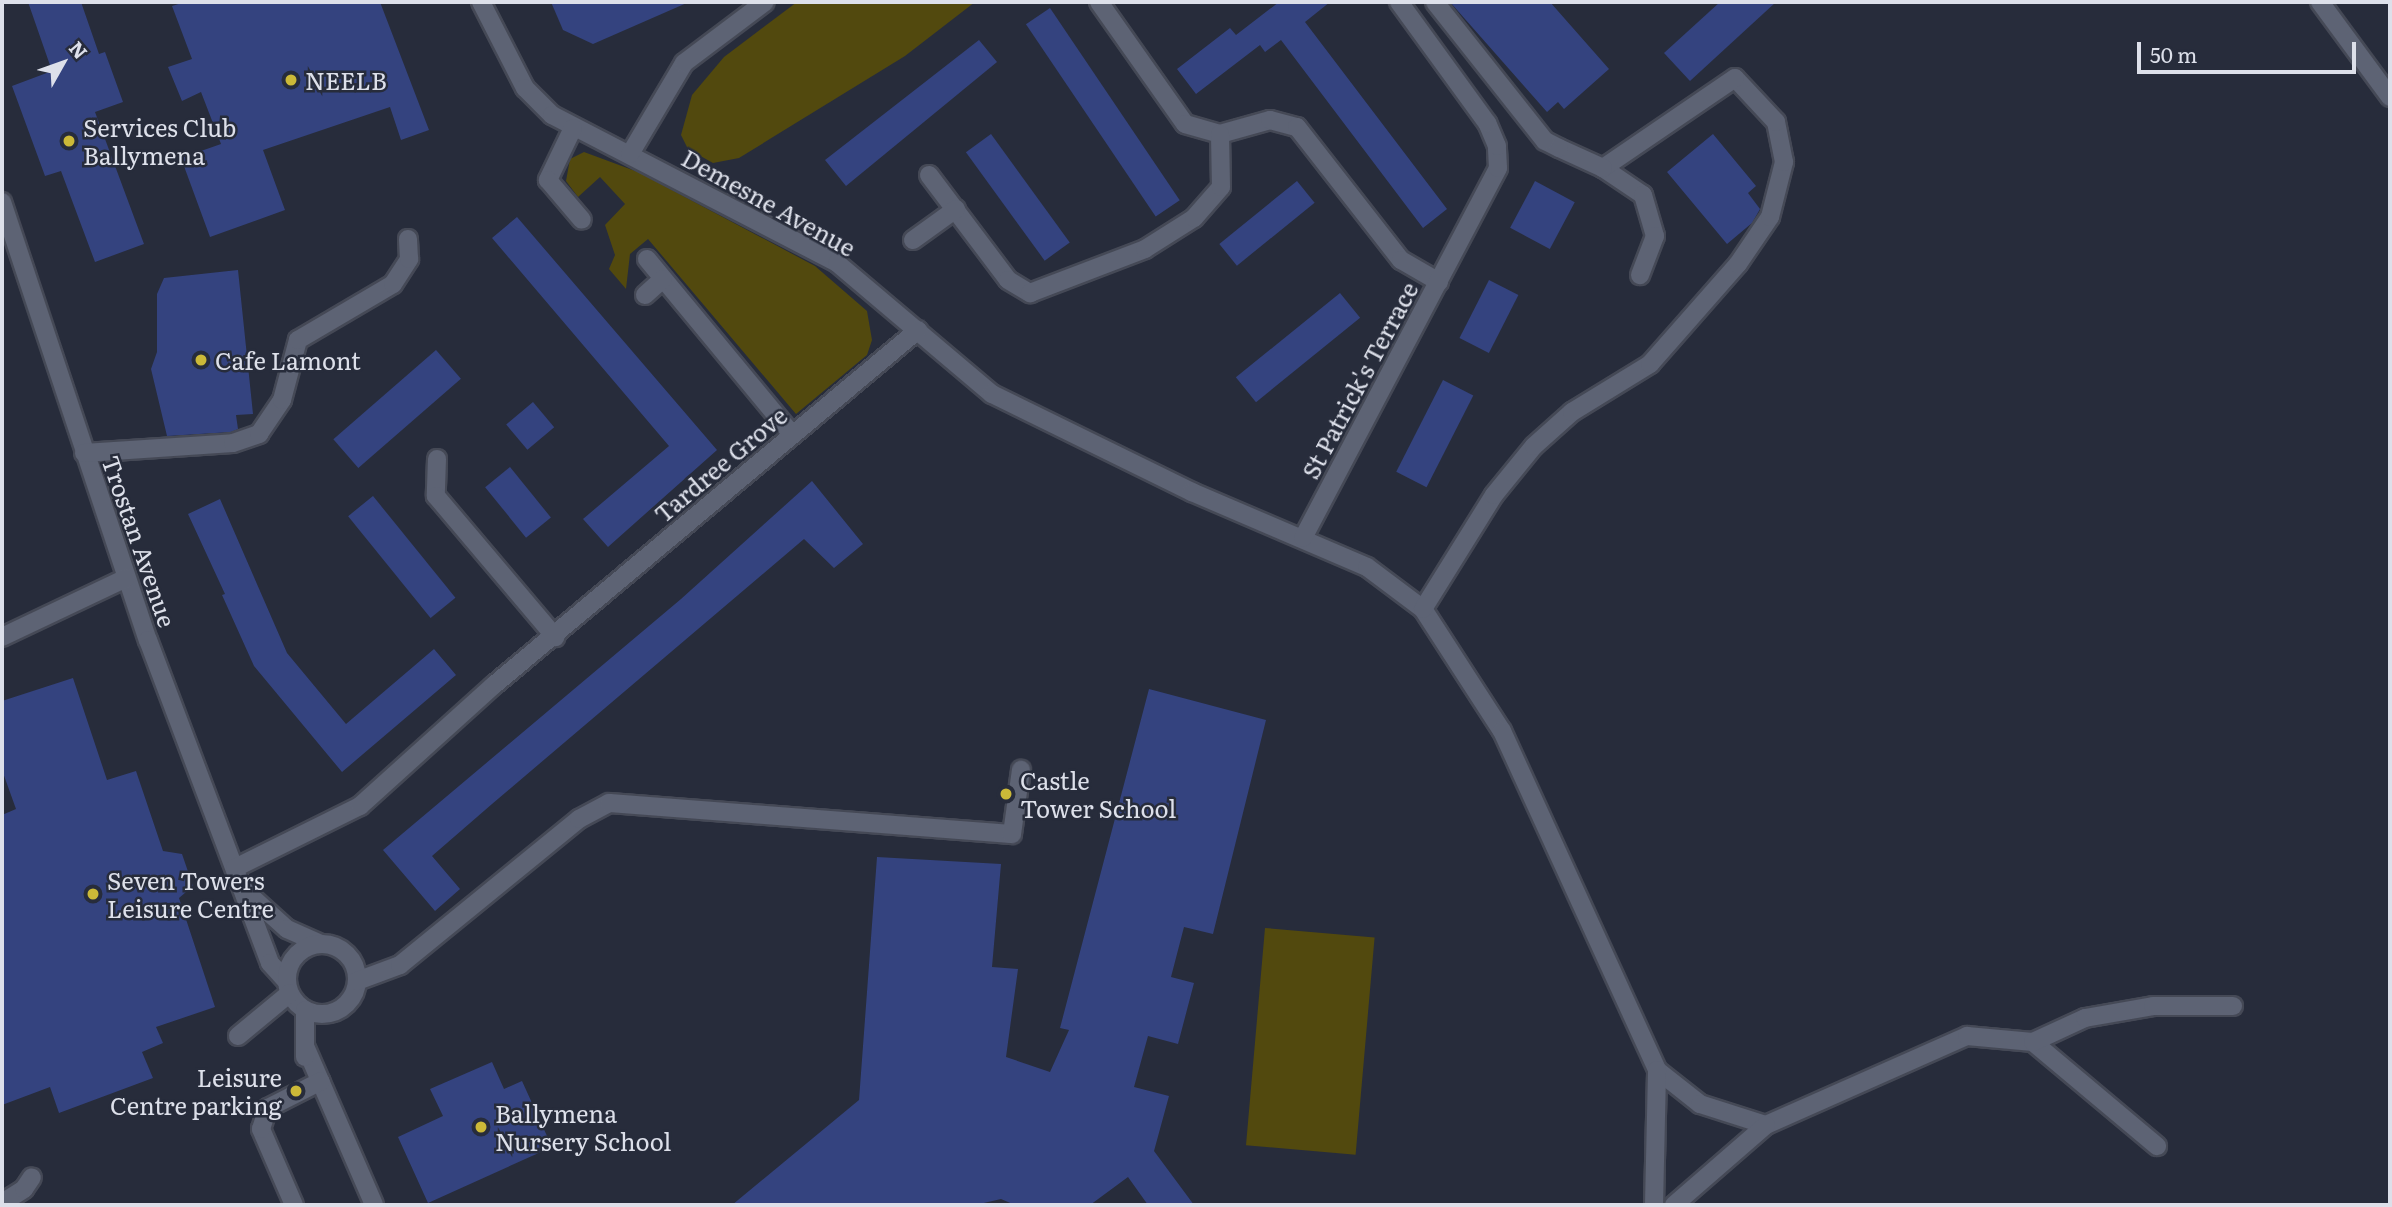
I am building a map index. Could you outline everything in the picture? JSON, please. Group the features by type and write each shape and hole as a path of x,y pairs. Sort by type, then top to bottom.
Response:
{"street":[{"name":"Demesne Avenue","path":"481,2 525,88 552,115 837,263 992,394 1192,492 1367,567 1423,609"},
{"path":"630,154 684,63 765,2"},
{"path":"929,175 1007,280 1030,293 1145,248 1194,218 1221,187 1220,134 1185,124 1099,2"},
{"path":"1399,2 1487,123 1497,146 1494,179 1439,282"},
{"path":"1436,2 1545,141 1603,168 1643,195 1655,236 1640,275"},
{"path":"2320,2 2390,97"},
{"path":"1603,168 1735,78 1776,122 1784,146 1770,217 1752,247 1650,364 1572,412 1534,446 1494,495 1423,609 1502,731 1657,1070 1654,1205"},
{"name":"St Patrick's Terrace","path":"1220,134 1270,120 1297,127 1401,260 1439,282 1303,538"},
{"path":"573,128 548,180 582,220"},
{"name":"Trostan Avenue","path":"2,202 126,578 246,892 270,963 288,988"},
{"path":"913,240 956,209"},
{"path":"84,453 233,443 259,434 282,400 298,340 393,284 409,259 408,239"},
{"path":"647,259 792,434"},
{"path":"645,295 663,279"},
{"name":"Tardree Grove","path":"235,867 300,840 360,806 792,434 918,330"},
{"path":"437,459 436,496 555,637"},
{"path":"2,637 126,578"},
{"path":"357,981 400,965 579,819 609,803 1012,834 1021,770"},
{"name":"Trostan Avenue","path":"246,892 287,929 321,944"},
{"path":"238,1036 288,988 292,960 300,951 321,944 332,945 351,959 357,981 348,1003 328,1014 305,1010"},
{"path":"288,988 305,1010 305,1046 313,1085 374,1205"},
{"path":"1674,1205 1766,1125 1967,1036 2033,1042 2085,1018 2153,1006 2233,1006"},
{"path":"2033,1042 2157,1146"},
{"path":"1657,1070 1700,1104 1766,1125"},
{"path":"294,1205 261,1129 268,1108 313,1085"},
{"path":"2,1203 24,1189 32,1177"}],"shaded area":[{"path":"797,2 975,2 905,56 739,158 713,163 688,149 681,135 692,95 724,57"},
{"path":"584,152 638,172 815,266 867,311 872,340 867,355 796,414 648,239 630,254 626,289 609,269 615,255 605,225 625,204 600,177 578,197 566,181 570,159"},
{"path":"1265,928 1375,938 1356,1155 1246,1145"}],"building":[{"name":"Services Club Ballymena","path":"28,2 81,2 99,54 105,52 123,102 95,112 144,244 95,262 61,171 45,176 12,86 52,71"},
{"name":"NEELB","path":"185,2 380,2 429,130 401,140 390,107 263,150 285,210 210,237 181,158 221,144 201,92 182,101 168,67 192,59 172,6"},
{"path":"551,2 689,2 593,44 563,30"},
{"path":"1279,2 1330,2 1305,22 1447,209 1423,228 1281,40 1265,52 1260,45 1196,94 1177,69 1230,28 1236,35"},
{"path":"1450,2 1550,2 1609,69 1564,109 1558,102 1547,112"},
{"path":"1720,2 1776,2 1690,81 1664,53"},
{"path":"1050,8 1180,200 1156,217 1026,24"},
{"path":"979,40 997,62 846,186 825,160"},
{"path":"991,134 1070,242 1045,261 966,152"},
{"path":"1713,134 1756,186 1748,193 1760,209 1752,223 1727,244 1667,172"},
{"path":"1297,181 1315,203 1237,266 1219,244"},
{"path":"1535,181 1575,202 1550,249 1510,228"},
{"path":"517,217 717,450 608,547 583,519 669,446 492,238"},
{"name":"Cafe Lamont","path":"238,270 253,414 236,415 238,429 231,432 167,436 151,369 157,352 157,294 164,278"},
{"path":"1489,280 1518,295 1489,353 1459,338"},
{"path":"1340,293 1360,318 1256,402 1236,377"},
{"path":"436,350 461,379 358,468 333,439"},
{"path":"1443,380 1473,395 1427,487 1396,472"},
{"path":"533,402 554,427 527,450 506,424"},
{"path":"510,467 551,518 526,538 485,487"},
{"path":"812,481 863,544 834,568 804,539 492,804 432,856 460,889 435,911 383,850 681,599"},
{"path":"373,496 455,598 431,618 348,516"},
{"path":"220,499 287,653 346,724 434,649 456,675 342,772 254,666 222,595 225,594 188,514"},
{"name":"Seven Towers Leisure Centre","path":"73,678 107,780 136,771 163,851 182,854 193,886 179,898 215,1007 156,1027 163,1043 142,1052 153,1078 59,1113 50,1087 2,1105 2,815 16,809 2,770 2,701"},
{"path":"1149,689 1266,720 1213,934 1184,927 1171,977 1194,983 1178,1044 1148,1036 1134,1087 1169,1096 1154,1151 1194,1205 1148,1205 1128,1177 1090,1205 1015,1205 1001,1199 975,1205 732,1205 859,1100 877,857 1001,864 992,967 1018,969 1006,1057 1050,1072 1069,1030 1060,1028"},
{"name":"Ballymena Nursery School","path":"492,1062 504,1089 522,1081 552,1147 428,1203 398,1137 443,1116 430,1089"}],"place":[{"name":"NEELB","path":"291,80"},
{"name":"Services Club Ballymena","path":"69,141"},
{"name":"Cafe Lamont","path":"201,360"},
{"name":"Castle Tower School","path":"1006,794"},
{"name":"Seven Towers Leisure Centre","path":"93,894"},
{"name":"Leisure Centre parking","path":"296,1091"},
{"name":"Ballymena Nursery School","path":"481,1127"}]}
